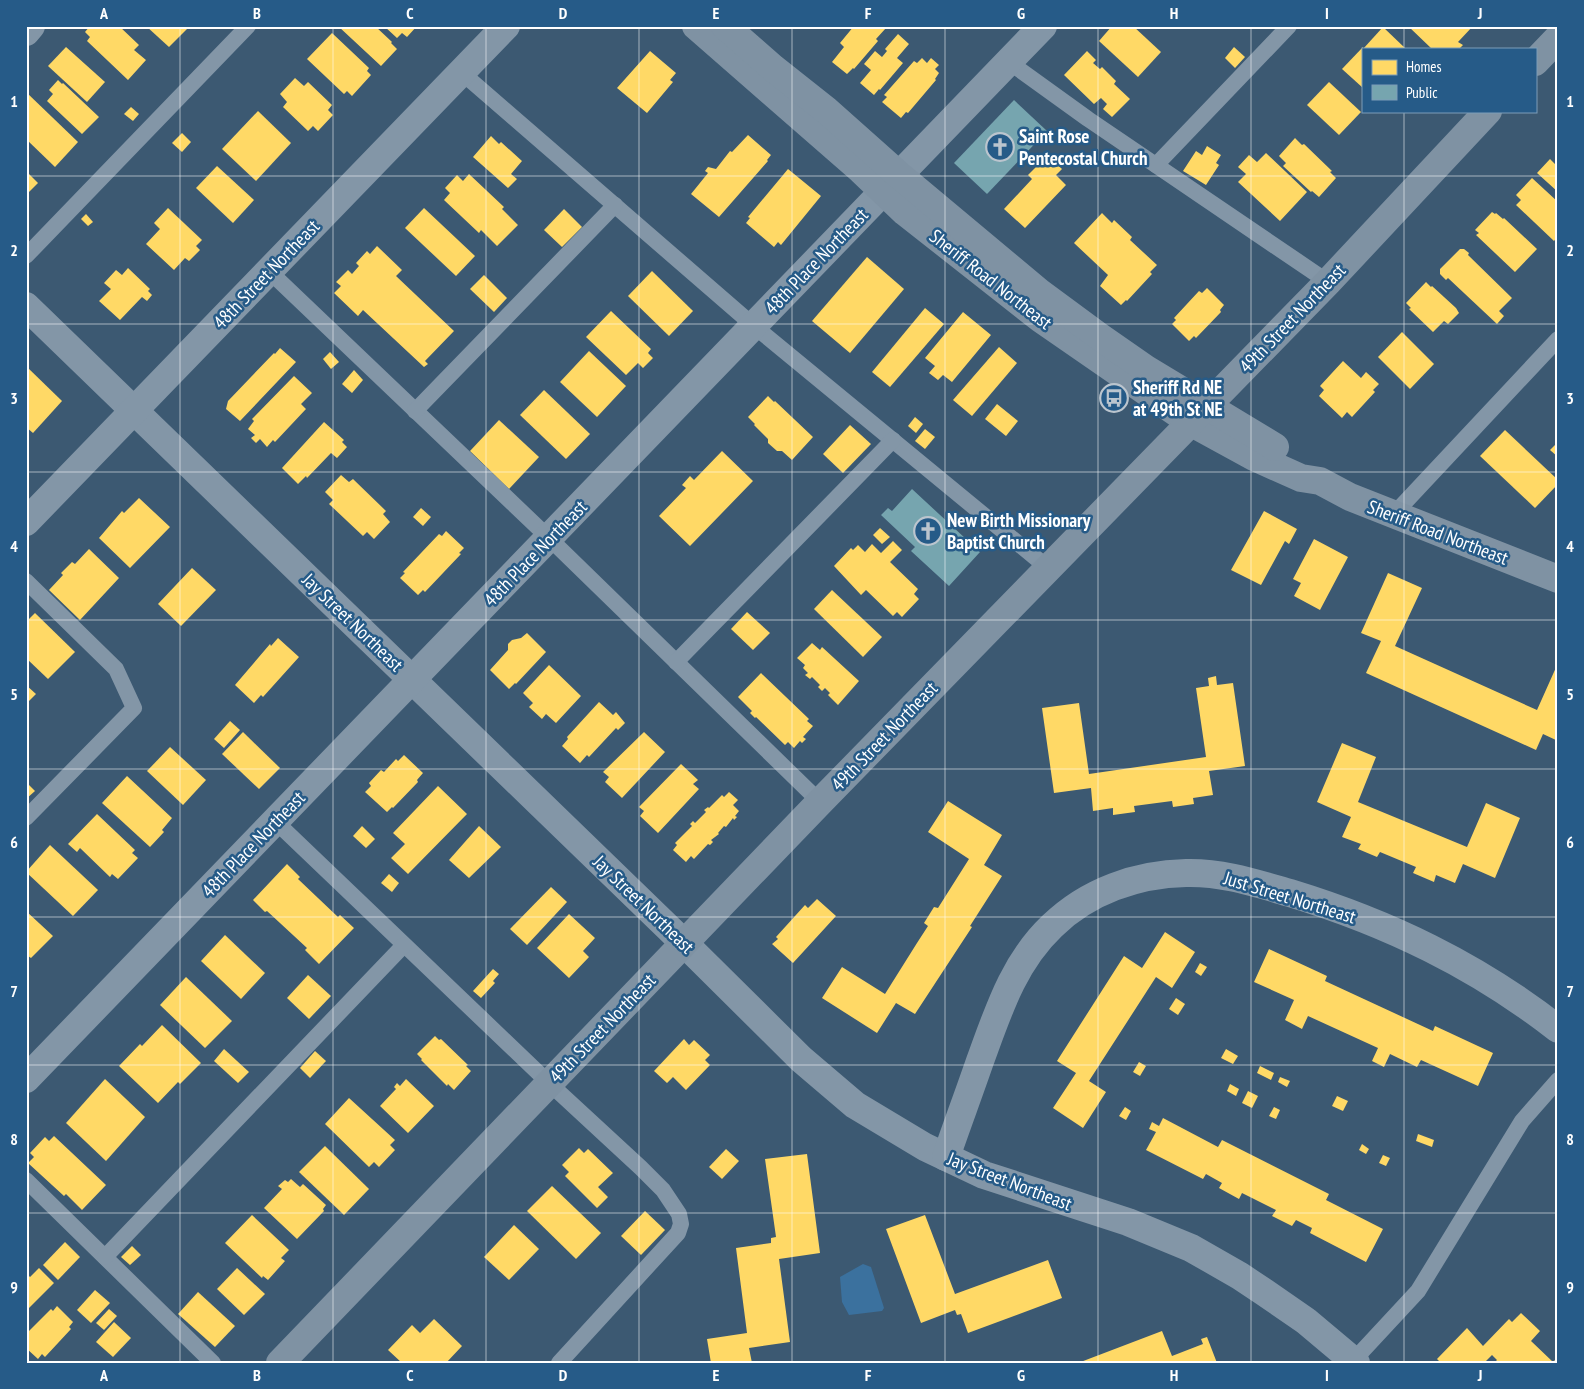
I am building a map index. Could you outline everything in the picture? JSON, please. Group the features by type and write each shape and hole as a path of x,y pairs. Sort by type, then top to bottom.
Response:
{"street":[{"path":"26,32 31,26"},
{"name":"48th Street Northeast","path":"26,522 506,26"},
{"name":"Sheriff Road Northeast","path":"696,26 892,184 1123,353 1198,414 1308,466 1320,481 1350,497 1556,575"},
{"name":"Sheriff Road Northeast","path":"724,26 826,110 892,184"},
{"name":"48th Place Northeast","path":"26,1079 1043,26"},
{"path":"1536,61 1558,38"},
{"name":"49th Street Northeast","path":"280,1363 684,942 1328,282 1487,112"},
{"name":"Jay Street Northeast","path":"26,306 684,942 776,1035 841,1094 879,1120 946,1157 984,1175 1128,1222 1191,1248 1264,1292 1306,1322 1355,1362"},
{"name":"Just Street Northeast","path":"946,1157 1003,998 1024,960 1052,926 1080,903 1113,887 1148,876 1186,873 1224,876 1242,879 1334,907 1408,938 1473,970 1526,1004 1558,1029"}],"lane":[{"path":"26,256 248,26"},
{"path":"1156,165 1289,26"},
{"path":"1008,62 1328,282"},
{"path":"461,72 754,326 1048,568"},
{"path":"415,411 615,205"},
{"path":"269,271 549,538 820,802"},
{"path":"1394,514 1558,339"},
{"path":"676,662 893,440"},
{"path":"26,581 116,669 134,708 26,818"},
{"path":"275,822 663,1190 679,1214 678,1234 559,1363"},
{"path":"105,1257 404,945"},
{"path":"1355,1362 1418,1291 1522,1121 1558,1080"},
{"path":"26,1180 213,1363"}],"shaded area":[{"path":"863,1264 871,1267 884,1308 882,1311 849,1315 842,1302 840,1277"}],"building: Homes":[{"path":"90,26 119,26 139,45 134,50 146,60 128,80 87,41 90,37 85,32"},
{"path":"146,26 185,26 187,29 169,47"},
{"path":"338,26 375,26 397,49 381,66"},
{"path":"384,26 417,26 407,37 402,33 397,38"},
{"path":"854,26 883,26 886,28 876,39 878,41 854,69 847,74 832,62 844,47 840,43"},
{"path":"1112,26 1133,26 1161,52 1138,77 1099,41"},
{"path":"1408,26 1473,26 1458,42 1463,45 1460,48 1431,48"},
{"path":"1383,27 1405,48 1364,48"},
{"path":"332,33 369,68 367,71 371,75 352,96 347,91 344,94 307,59"},
{"path":"898,34 909,44 897,58 903,63 874,95 860,83 871,70 864,64 875,51 882,57 887,51 885,49"},
{"path":"66,47 105,82 87,102 48,66"},
{"path":"1234,47 1245,57 1235,68 1225,58"},
{"path":"1362,48 1362,87 1342,69"},
{"path":"650,51 676,73 670,80 673,82 647,113 617,88"},
{"path":"1087,51 1096,60 1093,63 1100,69 1102,67 1116,81 1114,84 1130,99 1112,117 1103,109 1107,104 1101,98 1094,104 1064,75"},
{"path":"922,58 927,63 931,58 939,65 935,69 939,73 936,80 908,113 906,112 901,118 882,102 887,97 884,95 914,61 917,63"},
{"path":"295,78 304,86 308,82 332,105 328,110 333,115 318,131 313,126 308,131 283,107 287,102 280,94"},
{"path":"58,80 99,117 82,134 47,101 53,94 49,90"},
{"path":"1329,82 1361,112 1339,135 1307,105"},
{"path":"26,92 78,142 55,167 26,139"},
{"path":"131,107 139,114 133,121 124,114"},
{"path":"258,111 291,143 256,181 222,149"},
{"path":"182,133 191,142 182,152 172,143"},
{"path":"748,135 771,155 768,161 719,217 691,194 708,173 705,171 708,167 716,169 730,151 732,152"},
{"path":"491,136 499,144 501,142 522,161 511,174 517,179 508,188 473,157"},
{"path":"1295,138 1302,145 1304,144 1332,171 1330,172 1336,178 1319,197 1283,166 1286,163 1279,156"},
{"path":"1207,146 1221,155 1216,163 1219,165 1206,185 1183,171 1196,151 1202,155"},
{"path":"1266,153 1307,192 1280,221 1238,182 1246,174 1238,167 1249,155 1257,162"},
{"path":"1048,155 1062,169 1056,175 1066,185 1025,228 1004,209 1032,179 1028,175"},
{"path":"1550,159 1555,164 1558,161 1558,192 1537,173"},
{"path":"217,166 254,200 233,223 196,188"},
{"path":"788,169 821,196 781,245 778,242 774,247 746,223 750,218 748,217"},
{"path":"26,171 38,183 26,195"},
{"path":"469,174 504,207 502,209 518,225 497,246 481,230 479,233 444,200 450,193 445,188 457,175 463,181"},
{"path":"1532,178 1558,202 1558,236 1554,241 1516,205 1521,200 1516,195"},
{"path":"168,208 202,240 196,246 200,250 189,261 185,258 174,270 146,244 160,229 154,223"},
{"path":"424,208 475,256 456,276 405,228"},
{"path":"564,209 582,227 562,247 544,230"},
{"path":"1492,212 1504,218 1537,249 1515,272 1476,235 1479,233 1475,230"},
{"path":"1102,213 1112,223 1114,220 1132,237 1130,240 1157,265 1150,272 1152,274 1121,305 1100,286 1108,275 1074,243"},
{"path":"86,214 93,222 88,226 81,219"},
{"path":"377,246 402,270 396,276 454,331 425,361 428,364 424,367 363,310 358,316 334,293 341,286 336,282 348,270 352,274 359,266 356,263 367,251 370,254"},
{"path":"1460,249 1464,249 1469,253 1468,255 1512,298 1499,311 1504,316 1497,324 1448,278 1446,280 1440,274 1440,269"},
{"path":"867,257 904,289 850,353 812,321"},
{"path":"128,268 150,289 148,291 152,295 147,301 142,297 120,320 99,301 111,289 104,283 116,270 122,275"},
{"path":"652,271 693,311 669,336 628,296"},
{"path":"484,275 507,298 494,312 470,289"},
{"path":"1426,282 1456,308 1459,313 1448,324 1444,321 1433,332 1409,309 1411,308 1406,303"},
{"path":"1207,288 1224,305 1220,310 1221,312 1196,338 1194,336 1189,341 1172,324 1176,320 1174,318 1199,291 1202,293"},
{"path":"925,308 944,324 890,387 872,372"},
{"path":"611,311 651,349 648,353 653,358 643,368 638,363 626,375 586,337"},
{"path":"963,312 991,335 952,382 943,375 938,380 929,373 935,366 925,358"},
{"path":"1402,332 1434,364 1410,389 1378,357"},
{"path":"999,347 1017,363 972,416 953,400"},
{"path":"280,348 296,362 240,421 226,409 228,401"},
{"path":"589,351 626,386 597,417 560,382"},
{"path":"330,352 339,362 331,369 323,359"},
{"path":"1343,361 1361,378 1366,372 1379,384 1373,390 1375,392 1352,417 1347,412 1342,418 1319,396 1324,390 1320,386"},
{"path":"27,367 62,401 33,433 26,427"},
{"path":"354,370 363,380 352,393 342,384"},
{"path":"294,376 312,393 301,404 306,409 275,442 273,440 267,447 260,439 256,443 251,438 255,435 248,429 254,421 252,419"},
{"path":"544,390 590,434 566,459 520,415"},
{"path":"768,396 813,437 792,460 782,451 777,451 768,443 768,439 748,417"},
{"path":"997,404 1018,421 1006,436 985,419"},
{"path":"915,417 923,424 916,433 908,426"},
{"path":"499,420 539,457 509,489 470,451"},
{"path":"324,422 344,440 342,442 347,447 337,458 331,453 307,478 306,476 298,484 282,468"},
{"path":"850,425 871,444 843,473 823,454"},
{"path":"925,429 935,437 925,449 915,441"},
{"path":"1505,430 1558,480 1558,484 1535,508 1480,456"},
{"path":"1558,442 1558,457 1550,450"},
{"path":"722,451 753,481 690,546 659,516 686,488 682,485 690,476 694,480"},
{"path":"341,475 349,482 353,479 386,511 383,514 390,522 374,539 367,532 363,536 329,504 333,500 325,492"},
{"path":"139,498 170,527 130,568 99,538 122,511 124,513"},
{"path":"421,508 431,517 423,526 413,517"},
{"path":"1264,511 1297,529 1289,544 1285,541 1261,585 1231,570"},
{"path":"880,528 890,537 882,544 873,535"},
{"path":"446,531 464,548 459,553 461,554 425,592 423,590 418,595 400,578 405,573 403,572 439,534 442,536"},
{"path":"1314,539 1348,557 1320,610 1294,596 1301,583 1293,579"},
{"path":"893,541 902,550 890,562 918,589 914,594 919,599 902,617 897,612 893,616 866,590 861,595 834,566 851,548 853,550 858,545 865,552 872,544 881,553"},
{"path":"89,549 119,578 80,620 49,590 63,575 61,573 72,562 75,564"},
{"path":"192,568 216,590 181,626 158,604"},
{"path":"1388,573 1422,588 1395,646 1537,710 1558,663 1558,741 1543,734 1536,750 1366,673 1381,641 1361,633"},
{"path":"832,590 882,637 863,657 814,609"},
{"path":"747,612 770,633 753,650 731,629"},
{"path":"35,613 75,652 48,679 26,658 26,622"},
{"path":"527,633 546,652 509,689 490,670 508,650 508,644 512,640 521,638"},
{"path":"278,638 299,657 263,697 261,695 254,703 235,685 270,644 271,646"},
{"path":"812,643 820,650 822,647 859,681 838,705 828,695 830,693 825,688 822,691 818,687 820,685 812,677 810,679 805,675 808,673 803,668 805,665 797,658"},
{"path":"549,665 581,696 556,723 546,714 542,719 529,707 533,703 523,693"},
{"path":"761,673 809,719 807,721 813,726 803,737 806,739 802,743 800,741 794,748 788,742 785,745 755,718 750,713 752,711 738,697"},
{"path":"1216,676 1217,685 1233,683 1245,766 1209,771 1213,795 1193,798 1194,804 1173,807 1172,801 1134,806 1135,812 1113,815 1113,808 1093,811 1091,788 1054,793 1042,708 1079,703 1089,774 1206,757 1196,688 1209,686 1208,678"},
{"path":"26,685 36,694 26,704"},
{"path":"599,702 613,715 616,712 625,723 618,730 616,728 589,757 587,755 580,763 562,746 568,739 567,737"},
{"path":"230,721 240,730 224,748 214,739"},
{"path":"243,732 280,768 259,789 222,754"},
{"path":"644,732 665,752 622,798 605,782 609,777 603,772"},
{"path":"1342,743 1376,757 1358,802 1467,847 1486,803 1520,818 1495,878 1463,864 1455,883 1436,875 1434,882 1413,873 1416,867 1380,852 1377,857 1358,849 1361,844 1342,837 1351,817 1317,802"},
{"path":"170,747 206,780 183,805 147,771"},
{"path":"404,755 423,773 417,780 418,782 387,812 365,792 371,786 369,783 381,770 384,772 396,759 398,761"},
{"path":"681,764 698,780 693,784 699,789 658,833 640,816 644,811 639,807"},
{"path":"127,776 172,818 162,830 164,832 150,847 102,803"},
{"path":"26,782 35,791 26,799"},
{"path":"438,786 467,814 408,874 391,858 405,844 393,833"},
{"path":"729,792 738,800 733,805 739,811 735,816 737,817 734,820 733,818 726,827 724,826 719,834 711,840 713,842 710,845 708,844 694,859 691,856 686,862 673,850 677,845 675,843 692,826 690,824 693,821 695,823 706,812 704,810 709,808 722,795 724,797"},
{"path":"948,801 1002,835 984,865 1002,876 970,926 972,927 915,1014 896,1003 877,1033 822,998 842,967 885,994 928,926 924,923 934,907 938,908 969,859 928,832"},
{"path":"97,814 135,850 132,853 138,858 118,879 112,874 110,877 80,848 77,852 68,844"},
{"path":"362,826 375,839 366,848 353,836"},
{"path":"479,826 501,847 469,878 449,860"},
{"path":"50,845 98,890 73,916 26,872"},
{"path":"287,864 300,877 298,879 338,917 340,915 354,928 319,964 305,950 307,948 253,900"},
{"path":"389,874 399,883 392,892 381,883"},
{"path":"551,887 567,902 527,945 510,929"},
{"path":"817,899 836,916 793,963 772,944 805,905 808,908"},
{"path":"26,911 53,936 31,958 28,956 26,958"},
{"path":"569,914 595,938 583,951 589,957 569,978 537,948"},
{"path":"1165,932 1195,952 1172,988 1156,977 1089,1081 1106,1092 1083,1128 1053,1108 1076,1073 1057,1061 1124,956 1142,968"},
{"path":"225,935 265,973 241,999 201,961"},
{"path":"1269,949 1327,976 1325,981 1433,1031 1435,1026 1493,1053 1478,1086 1421,1060 1417,1067 1390,1054 1384,1067 1372,1061 1378,1048 1308,1016 1302,1029 1285,1020 1294,1000 1254,982"},
{"path":"1200,963 1207,967 1201,976 1195,972"},
{"path":"493,969 499,974 493,981 495,983 481,998 473,991"},
{"path":"308,975 331,996 309,1019 287,998"},
{"path":"186,977 232,1021 205,1048 160,1005"},
{"path":"1176,998 1185,1004 1178,1015 1169,1009"},
{"path":"162,1025 201,1063 180,1084 178,1082 158,1103 119,1066"},
{"path":"435,1036 439,1040 441,1039 468,1065 466,1066 471,1071 454,1090 448,1084 447,1086 417,1054"},
{"path":"684,1039 689,1045 694,1040 710,1055 705,1060 710,1065 686,1090 673,1077 667,1083 654,1071"},
{"path":"224,1049 249,1072 238,1083 214,1061"},
{"path":"1226,1049 1238,1056 1233,1064 1221,1058"},
{"path":"315,1051 326,1061 310,1078 300,1068"},
{"path":"1139,1062 1146,1066 1140,1076 1133,1072"},
{"path":"1260,1066 1274,1073 1271,1080 1257,1073"},
{"path":"1280,1077 1290,1081 1287,1087 1278,1082"},
{"path":"105,1079 145,1117 106,1161 66,1123"},
{"path":"406,1079 434,1106 408,1133 380,1106 396,1089 394,1087 397,1083 400,1086"},
{"path":"1230,1084 1239,1089 1236,1096 1227,1091"},
{"path":"1248,1091 1258,1096 1252,1108 1242,1103"},
{"path":"1337,1096 1348,1101 1343,1111 1332,1106"},
{"path":"349,1098 395,1140 390,1145 395,1150 379,1167 374,1162 369,1167 325,1124"},
{"path":"1125,1107 1131,1111 1126,1120 1119,1116"},
{"path":"1274,1107 1280,1110 1276,1119 1269,1116"},
{"path":"1163,1118 1218,1147 1222,1140 1329,1194 1326,1200 1383,1229 1366,1262 1310,1233 1312,1228 1296,1220 1292,1226 1272,1216 1276,1210 1242,1193 1239,1199 1219,1188 1222,1183 1206,1174 1203,1179 1146,1150 1156,1132 1149,1129 1152,1122 1159,1126"},
{"path":"1418,1134 1434,1140 1432,1147 1416,1141"},
{"path":"54,1136 106,1185 82,1210 66,1194 64,1196 28,1163 34,1157 30,1153 45,1137 49,1141"},
{"path":"1362,1144 1369,1149 1366,1154 1359,1150"},
{"path":"325,1146 369,1189 344,1215 299,1172"},
{"path":"579,1148 584,1153 588,1149 613,1173 598,1187 608,1197 597,1208 565,1176 569,1172 562,1165"},
{"path":"726,1149 739,1161 722,1179 709,1167"},
{"path":"807,1154 820,1253 779,1259 790,1342 749,1348 752,1363 711,1363 707,1339 747,1333 736,1248 771,1243 771,1238 776,1237 765,1159"},
{"path":"1383,1155 1390,1158 1386,1166 1379,1163"},
{"path":"291,1179 300,1187 303,1184 326,1205 323,1209 324,1211 297,1239 264,1208 282,1189 278,1186 285,1180 288,1182"},
{"path":"552,1186 601,1233 576,1259 527,1211"},
{"path":"645,1211 665,1230 641,1255 621,1236"},
{"path":"252,1215 289,1250 281,1258 285,1261 268,1280 263,1276 262,1278 225,1243"},
{"path":"925,1215 955,1294 1048,1260 1062,1298 968,1333 961,1314 957,1315 955,1310 921,1323 886,1229"},
{"path":"514,1225 539,1249 509,1280 484,1257"},
{"path":"65,1242 80,1257 58,1280 43,1265"},
{"path":"132,1246 141,1255 130,1265 121,1257"},
{"path":"39,1268 54,1283 26,1311 26,1273 30,1277"},
{"path":"237,1268 265,1294 244,1315 217,1289"},
{"path":"95,1290 110,1303 91,1323 77,1310"},
{"path":"198,1292 235,1326 215,1347 178,1314"},
{"path":"57,1306 73,1322 69,1327 71,1329 45,1357 42,1354 38,1359 26,1348 28,1340 26,1334 51,1309 53,1311"},
{"path":"109,1309 117,1316 104,1330 96,1323"},
{"path":"1521,1313 1540,1331 1531,1341 1553,1362 1555,1360 1557,1363 1494,1363 1497,1360 1492,1355 1484,1363 1441,1363 1437,1359 1467,1328 1483,1346 1509,1319 1512,1322"},
{"path":"434,1319 462,1346 446,1363 402,1363 388,1350 412,1325 420,1333"},
{"path":"114,1322 131,1338 113,1357 96,1342"},
{"path":"1162,1331 1172,1356 1203,1344 1201,1339 1207,1337 1217,1363 1078,1363"}],"building: Public":[{"name":"Saint Rose Pentecostal Church","path":"1014,100 1047,131 987,194 954,163"},
{"name":"New Birth Missionary Baptist Church","path":"912,489 980,552 949,586 911,551 915,547 881,515 888,508 892,511"}],"place":[{"name":"Saint Rose Pentecostal Church","path":"1000,147"},
{"name":"Sheriff Rd NE at 49th St NE","path":"1114,398"},
{"name":"New Birth Missionary Baptist Church","path":"928,531"}]}
